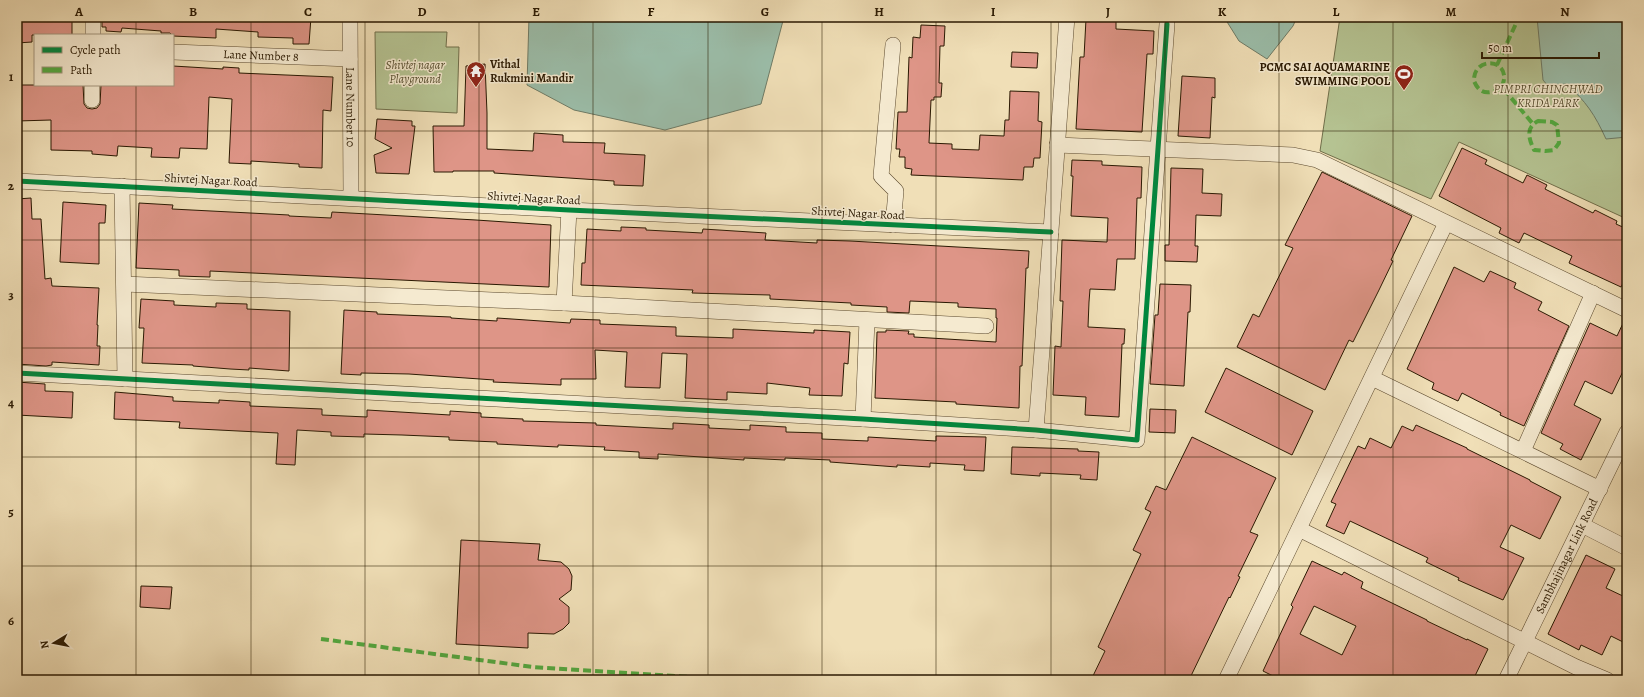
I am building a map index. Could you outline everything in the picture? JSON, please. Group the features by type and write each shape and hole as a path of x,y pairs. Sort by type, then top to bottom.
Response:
{"street":[{"path":"93,34 94,17"},
{"name":"Lane Number 10","path":"350,17 351,197"},
{"path":"1036,430 1067,17"},
{"path":"17,373 863,419 1036,430 1137,440 1167,24"},
{"path":"893,45 881,176 896,191 893,225"},
{"name":"Lane Number 8","path":"174,52 350,59"},
{"path":"1057,145 1293,155 1317,160 1627,310"},
{"name":"Shivtej Nagar Road","path":"17,180 569,210 1051,232"},
{"path":"122,186 125,380"},
{"path":"564,303 569,210"},
{"path":"1226,680 1446,223"},
{"path":"124,284 564,303 986,326"},
{"path":"1523,451 1593,293"},
{"path":"863,419 866,320"},
{"path":"1372,378 1600,489"},
{"name":"Sambhajinagar Link Road","path":"1506,680 1626,439"},
{"path":"1582,525 1627,548"},
{"path":"1299,529 1607,680"}],"green space":[{"name":"PIMPRI CHINCHWAD KRIDA PARK","path":"1340,17 1627,17 1627,219 1459,142 1431,199 1320,151"},
{"name":"Shivtej nagar Playground","path":"375,32 447,32 446,47 459,47 457,113 376,109"}],"shaded area":[{"path":"529,17 784,17 761,104 665,130 574,110 527,85"},
{"path":"1224,17 1297,17 1293,26 1267,59 1239,41"},
{"path":"1537,17 1627,17 1627,137 1606,139 1589,109 1573,90 1566,84 1548,86 1543,80"}],"building":[{"path":"17,17 72,17 72,34 34,34 32,35 32,42 17,43"},
{"path":"102,17 311,17 309,44 293,44 293,38 258,37 258,32 216,29 216,38 174,36 174,34 161,33 161,31 122,28 121,32 106,31 106,27 102,27"},
{"path":"1086,19 1116,21 1116,29 1154,31 1153,54 1147,54 1142,132 1076,129 1080,57 1084,57"},
{"path":"921,25 945,26 944,46 940,46 939,83 942,83 941,97 934,97 934,100 931,100 929,143 952,144 952,149 979,150 980,135 1004,136 1005,120 1009,120 1010,91 1039,92 1038,121 1042,122 1040,158 1034,158 1033,167 1024,167 1023,180 911,175 912,169 905,168 905,157 899,157 900,149 896,149 898,112 907,112 909,57 912,58 913,37 920,38"},
{"path":"1012,52 1038,53 1037,68 1011,67"},
{"path":"485,64 487,149 533,151 534,133 563,135 563,142 605,143 604,153 645,155 643,186 614,185 614,181 494,173 494,171 434,172 433,126 464,126 466,66"},
{"path":"174,66 223,69 223,67 239,68 239,73 333,77 331,111 323,110 322,168 299,167 299,164 251,161 251,164 229,163 232,99 209,97 207,149 180,148 179,158 151,157 152,148 118,146 117,156 92,154 92,151 51,150 51,120 17,121 17,85 83,86 84,104 87,108 97,108 100,104 101,86 174,86"},
{"path":"1182,76 1215,78 1215,98 1212,97 1210,138 1178,136"},
{"path":"377,119 412,121 412,126 415,126 409,174 376,173 374,155 392,148 375,139"},
{"path":"1462,148 1487,160 1485,164 1523,183 1527,175 1547,185 1545,189 1593,213 1595,210 1617,221 1616,224 1627,229 1627,275 1621,287 1569,263 1572,256 1524,233 1519,243 1499,233 1501,228 1439,196"},
{"path":"1072,160 1102,161 1102,165 1142,167 1141,198 1137,198 1135,259 1117,259 1115,290 1090,289 1088,327 1125,329 1124,344 1122,344 1119,417 1085,415 1086,397 1053,395 1055,346 1061,347 1063,301 1060,301 1062,240 1107,242 1108,218 1071,216 1073,176 1071,176"},
{"path":"1171,168 1203,169 1202,193 1222,194 1221,216 1196,215 1195,246 1198,246 1197,262 1165,261 1165,245 1169,245"},
{"path":"1322,172 1412,216 1391,260 1393,261 1353,342 1349,340 1325,390 1237,347 1253,314 1259,317 1293,248 1285,245"},
{"path":"31,198 32,219 41,219 45,279 51,278 52,286 99,288 97,346 100,346 99,365 52,362 52,365 46,366 17,364 17,199"},
{"path":"63,202 106,205 105,223 99,223 99,264 60,262"},
{"path":"139,203 173,205 172,209 289,216 331,218 332,212 551,225 549,287 210,271 210,277 179,276 179,270 136,268"},
{"path":"621,227 702,233 703,229 766,233 765,240 817,243 817,240 850,241 1029,251 1028,268 1026,268 1019,408 956,404 956,402 875,398 877,332 886,332 886,330 909,331 908,334 914,334 914,337 996,342 996,309 958,307 958,303 910,301 909,313 887,312 887,307 851,305 851,303 770,299 770,295 692,293 693,290 581,285 582,263 585,263 587,229 621,231"},
{"path":"1454,267 1484,282 1490,271 1516,283 1514,288 1542,302 1538,310 1569,326 1524,426 1500,415 1501,413 1462,393 1458,401 1432,389 1434,383 1407,369"},
{"path":"1160,284 1191,285 1184,386 1150,384 1155,315 1158,315"},
{"path":"141,299 174,301 174,305 216,307 216,303 247,304 247,309 290,311 289,371 249,368 249,370 230,369 193,365 142,363 144,328 139,328"},
{"path":"344,310 377,312 377,314 451,317 497,321 497,318 570,323 571,319 600,320 600,324 676,327 676,336 733,338 733,329 814,333 814,330 850,332 848,364 844,363 842,396 809,395 810,388 767,383 767,394 727,392 727,400 685,398 687,354 662,353 660,388 625,387 627,352 595,350 596,379 561,379 561,385 493,382 494,380 409,374 341,374"},
{"path":"1625,319 1627,319 1627,363 1612,394 1585,381 1574,405 1601,419 1581,460 1560,449 1563,444 1541,433 1590,323 1617,336"},
{"path":"1226,368 1313,411 1292,455 1205,412"},
{"path":"17,382 45,384 45,391 73,392 72,418 17,415"},
{"path":"115,392 173,397 173,401 219,403 219,400 250,402 250,406 322,409 322,415 367,417 367,410 450,415 450,411 481,413 481,417 523,419 523,421 596,423 596,425 673,429 673,423 709,425 709,428 750,430 750,425 786,427 786,432 822,433 822,439 868,441 868,437 936,441 936,436 986,437 984,471 964,470 965,465 930,463 930,467 897,465 897,467 830,462 830,460 785,458 785,460 744,458 744,460 658,454 658,459 639,458 639,452 604,450 605,447 558,445 558,447 497,444 497,442 449,440 449,437 402,435 364,434 364,437 331,436 331,432 297,430 295,465 276,464 278,433 179,428 180,422 114,419"},
{"path":"1150,409 1176,410 1175,433 1149,432"},
{"path":"1416,425 1467,448 1561,497 1540,539 1511,525 1500,547 1524,558 1503,600 1458,580 1459,578 1426,562 1428,558 1350,521 1344,534 1326,526 1336,504 1331,502 1358,446 1365,449 1370,438 1391,448 1402,426 1413,431"},
{"path":"1192,437 1276,478 1250,532 1258,535 1238,576 1240,577 1189,680 1091,680 1105,651 1098,647 1141,554 1133,550 1151,512 1145,509 1156,486 1166,490"},
{"path":"1012,447 1078,449 1078,451 1099,452 1097,480 1080,479 1081,475 1040,473 1040,476 1011,474"},
{"path":"461,540 540,544 538,560 561,562 569,569 572,576 571,590 559,599 569,607 569,623 563,629 554,634 528,633 528,648 456,644"},
{"path":"1586,555 1615,569 1606,588 1627,598 1627,644 1611,636 1602,655 1581,645 1579,650 1548,634"},
{"path":"1312,561 1342,575 1344,572 1363,582 1361,588 1488,649 1473,680 1281,680 1263,671 1293,607 1291,605","holes":["1314,606 1356,626 1342,655 1300,634"]},
{"path":"141,586 172,587 170,609 140,607"}],"marked path":[{"path":"1497,65 1519,17"},
{"path":"1502,87 1504,81 1502,69 1488,63 1478,68 1474,81 1476,86 1486,92 1494,91 1502,87 1533,124"},
{"path":"1538,121 1552,122 1557,125 1559,143 1554,150 1534,150 1529,134 1531,127 1538,121"},
{"path":"321,639 533,667 736,680"}],"cycle path":[{"path":"17,373 863,419 1036,430 1137,440 1167,24"},
{"path":"17,181 569,210 1051,232"}],"place":[{"name":"Vithal Rukmini Mandir","path":"476,88"},
{"name":"PCMC SAI AQUAMARINE SWIMMING POOL","path":"1404,91"}]}
